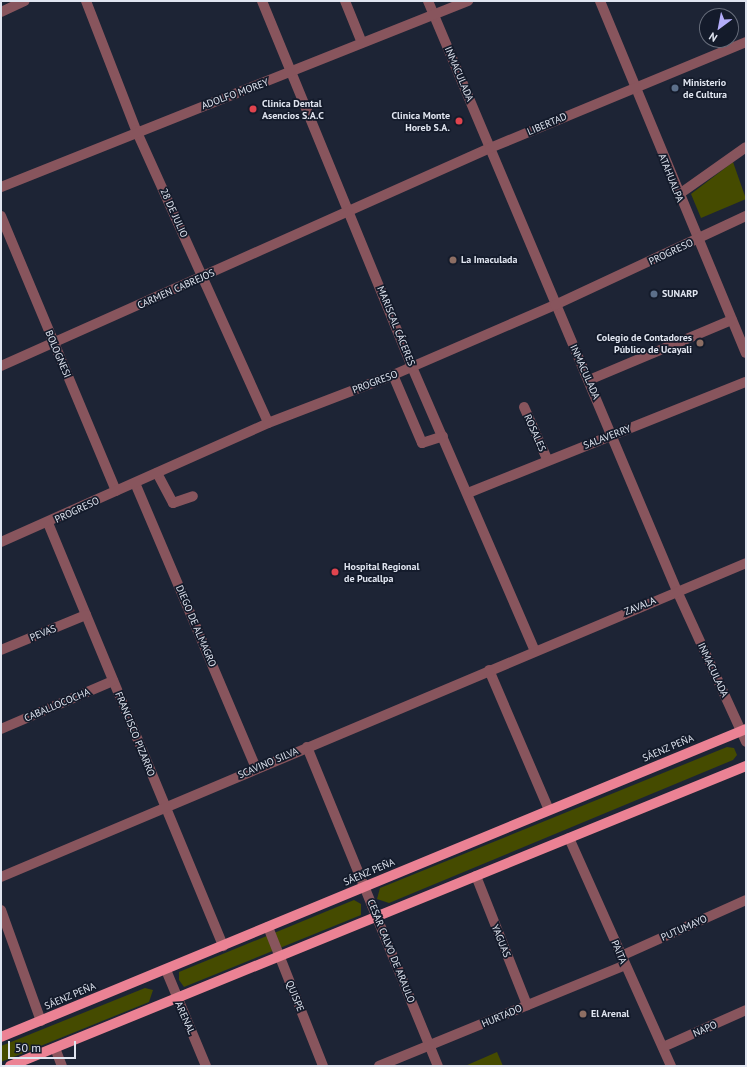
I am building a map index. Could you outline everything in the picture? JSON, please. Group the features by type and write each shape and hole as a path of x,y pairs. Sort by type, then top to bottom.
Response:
{"main road":[{"name":"SÁENZ PEÑA","path":"1,1037 744,730"},
{"path":"10,1066 746,766"}],"street":[{"path":"1,12 25,1"},
{"name":"28 DE JULIO","path":"86,1 136,130 268,423"},
{"name":"MARISCAL CÁCERES","path":"262,1 350,212 412,367 468,493 534,649"},
{"path":"345,1 362,43"},
{"name":"INMACULADA","path":"428,1 555,305 613,435 677,590 744,730 746,742"},
{"name":"ADOLFO MOREY","path":"1,187 136,130 292,73 362,43 435,17 468,1"},
{"name":"ATAHUALPA","path":"600,1 678,195 746,353"},
{"name":"LIBERTAD","path":"350,212 490,148 746,42"},
{"path":"678,195 746,147"},
{"name":"CARMEN CABREJOS","path":"1,366 350,212"},
{"name":"BOLOGNESI","path":"1,216 116,491"},
{"name":"PROGRESO","path":"1,542 48,524 116,491 268,423 393,375 555,305 746,216"},
{"path":"589,380 732,320"},
{"path":"393,375 422,443 443,436"},
{"name":"SALAVERRY","path":"468,493 547,459 613,435 746,382"},
{"name":"ROSALES","path":"524,407 547,459"},
{"path":"157,473 173,503 193,496"},
{"name":"DIEGO DE ALMAGRO","path":"135,483 256,768"},
{"name":"FRANCISCO PIZARRO","path":"48,524 222,946"},
{"name":"ZAVALA","path":"534,649 746,563"},
{"name":"PEVAS","path":"1,650 86,615"},
{"name":"SCAVINO SILVA","path":"1,877 165,806 489,670 534,649"},
{"path":"489,670 549,810"},
{"name":"CABALLOCOCHA","path":"1,729 113,681"},
{"name":"CESAR CALVO DE ARAULO","path":"307,746 365,886 375,917 431,1046 438,1066"},
{"name":"PAITA","path":"569,838 671,1066"},
{"name":"YAGUAS","path":"476,876 527,1005"},
{"name":"PUTUMAYO","path":"623,961 746,900"},
{"path":"1,910 41,1021"},
{"name":"QUISPE","path":"268,927 323,1066"},
{"name":"HURTADO","path":"379,1066 431,1046 527,1005 623,961"},
{"name":"ARENAL","path":"166,970 176,998 206,1066"},
{"name":"NAPO","path":"663,1047 746,1010"},
{"path":"55,1048 62,1066"}],"green space":[{"path":"733,162 746,199 701,218 691,194"},
{"path":"727,747 734,748 737,755 733,760 389,903 377,899 380,888"},
{"path":"354,900 361,904 361,915 184,987 179,980 179,972"},
{"path":"145,988 153,990 149,1002 1,1062 1,1046"},
{"path":"497,1052 503,1066 465,1066"}],"place":[{"name":"Ministerio de Cultura","path":"675,88"},
{"name":"Clinica Dental Asencios S.A.C","path":"253,109"},
{"name":"Clinica Monte Horeb S.A.","path":"459,121"},
{"name":"La Imaculada","path":"453,260"},
{"name":"SUNARP","path":"654,294"},
{"name":"Colegio de Contadores Público de Ucayali","path":"700,343"},
{"name":"Hospital Regional de Pucallpa","path":"335,572"},
{"name":"El Arenal","path":"583,1014"}]}
